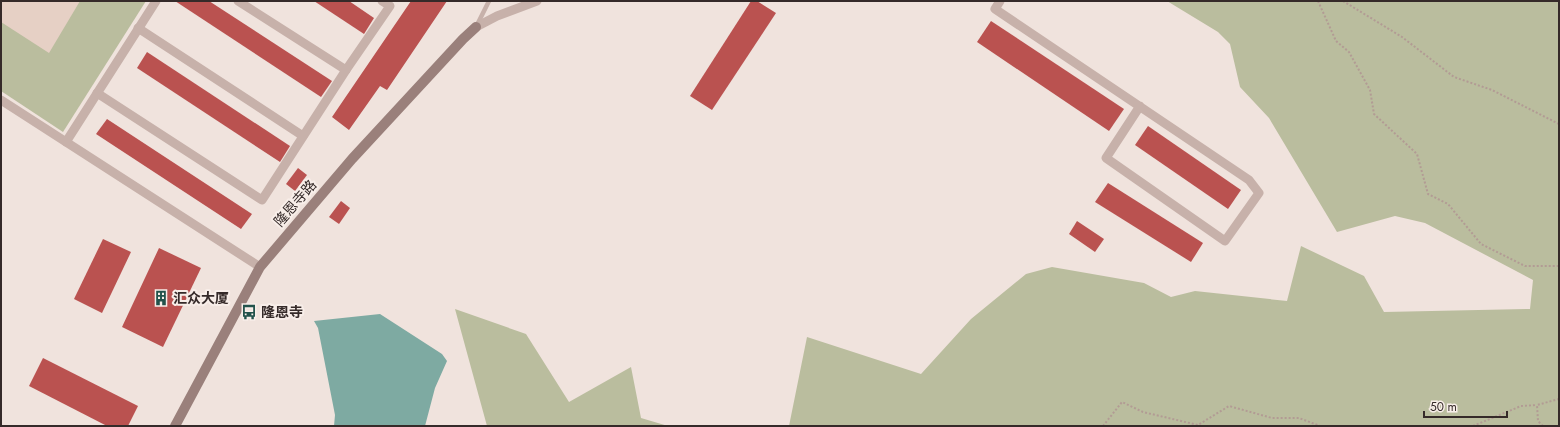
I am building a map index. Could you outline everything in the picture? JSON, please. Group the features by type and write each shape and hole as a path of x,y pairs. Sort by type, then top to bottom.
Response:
{"street":[{"path":"66,142 156,1"},
{"path":"238,1 346,70"},
{"path":"97,93 262,200 346,70 390,6 382,1"},
{"path":"476,27 497,16 537,1"},
{"path":"1000,1 995,9 1140,106 1249,180 1259,193 1225,241 1106,158 1140,106"},
{"name":"隆恩寺路","path":"175,426 260,267 352,159 476,27"},
{"path":"138,28 303,136"},
{"path":"1,100 260,267"}],"lane":[{"path":"476,27 489,1"}],"path":[{"path":"1318,1 1336,41 1348,52 1370,90 1374,114 1417,154 1428,194 1448,204 1481,244 1525,266 1559,266"},
{"path":"1343,1 1402,37 1454,77 1492,90 1559,124"},
{"path":"1473,426 1521,406 1537,405 1559,399"},
{"path":"1103,426 1122,402 1143,412 1198,425 1229,406 1272,418 1299,418 1320,426"},
{"path":"1537,405 1538,420 1542,426"}],"green space":[{"path":"1,1 146,1 63,132 1,91"},
{"path":"1167,1 1559,1 1559,426 789,426 807,337 921,374 971,319 1026,274 1052,267 1144,283 1171,297 1195,291 1287,301 1301,246 1364,276 1384,312 1530,309 1533,280 1425,223 1395,216 1337,232 1269,118 1240,87 1230,44 1218,32"},
{"path":"455,309 526,334 569,402 631,367 641,418 668,426 487,426"}],"shaded area":[{"path":"1,1 80,1 49,53 1,22"}],"water":[{"path":"380,314 442,354 447,361 435,388 425,426 334,426 335,415 318,328 314,321"}],"building":[{"path":"175,1 209,1 332,81 321,97"},
{"path":"314,1 349,1 374,18 364,34"},
{"path":"411,1 447,1 387,90 380,86 349,130 332,117"},
{"path":"751,1 757,1 776,13 712,110 690,96"},
{"path":"991,21 1124,109 1109,131 977,42"},
{"path":"147,52 290,146 280,162 137,68"},
{"path":"107,119 252,214 241,229 96,134"},
{"path":"1148,126 1241,190 1228,209 1135,145"},
{"path":"298,168 307,175 295,191 286,184"},
{"path":"1108,183 1203,243 1191,262 1095,202"},
{"path":"341,201 350,208 339,224 329,217"},
{"path":"1077,221 1104,239 1095,252 1069,234"},
{"path":"103,239 131,252 102,313 74,299"},
{"name":"汇众大厦","path":"159,248 201,268 163,347 122,327"},
{"path":"43,358 138,406 128,426 107,426 29,386"}],"place":[{"name":"汇众大厦","path":"161,298"},
{"name":"隆恩寺","path":"249,312"}]}
